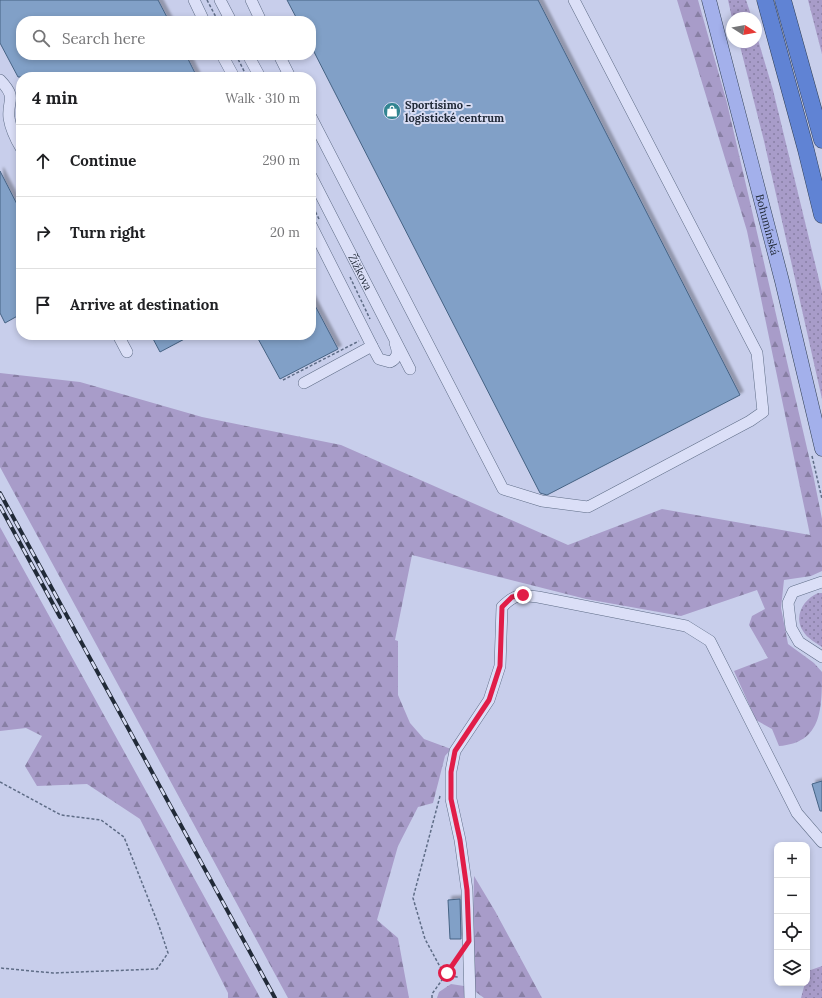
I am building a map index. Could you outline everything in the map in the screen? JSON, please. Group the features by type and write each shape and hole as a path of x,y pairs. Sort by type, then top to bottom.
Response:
{"highway":[{"path":"765,0 822,215"},
{"path":"783,0 822,140"}],"main road":[{"name":"Bohumínská","path":"709,0 782,281 822,449"}],"street":[{"path":"194,0 202,16"},
{"path":"212,0 215,5 223,5 228,16"},
{"path":"251,0 259,16"},
{"path":"316,127 504,489 542,501 588,507 750,421 763,412 763,399 757,354 574,0"},
{"path":"225,60 231,72"},
{"path":"251,60 257,72"},
{"path":"282,60 288,72"},
{"path":"0,80 8,88 12,100 9,116 12,131 16,139"},
{"name":"Žižkova","path":"316,186 410,369"},
{"path":"316,235 369,341 381,361 392,361 397,353 392,333"},
{"path":"121,340 127,352"},
{"path":"304,383 369,341"},
{"path":"822,582 793,592 788,603 791,628 799,642 822,658"},
{"path":"470,998 467,890 460,840 451,799 451,772 455,751 489,700 500,666 502,607 512,597 523,595 538,597 686,626 710,641 797,813 822,842"}],"path":[{"path":"207,0 215,16"},
{"path":"238,60 244,72"},
{"path":"283,380 369,341"},
{"path":"0,782 61,815 101,820 124,837 168,952 157,969 53,973 0,968"},
{"path":"441,791 429,846 414,898 425,939 445,976"},
{"path":"432,998 432,994 469,941"},
{"path":"445,976 469,977"}],"green space":[{"path":"677,0 698,0 727,103 813,474 822,519 822,571 811,576 784,580 781,608 788,644 814,663 822,672 820,711 817,722 812,731 804,738 793,743 779,746 772,729 756,720 734,671 768,658 749,625 752,616 765,609 757,590 681,616 586,599 412,555 395,640 398,641 398,695 410,723 424,739 451,749 445,756 433,803 418,807 398,846 377,920 398,938 409,998 288,998 0,467 0,373 80,382 202,417 341,445 568,545 662,509 810,535 747,231"},
{"path":"728,0 746,0 750,12 731,12"},
{"path":"808,0 822,0 822,54"},
{"path":"741,48 760,48 773,90 822,292 822,399 764,141"},
{"path":"0,527 260,998 228,998 228,993 140,819 87,784 37,786 25,766 42,736 26,728 0,731"},
{"path":"818,593 822,593 822,647 805,634 799,620 804,604 808,599"},
{"path":"474,876 495,911 542,998 484,998 472,989"},
{"path":"822,966 822,998 801,998 804,986 810,986 810,970"},
{"path":"451,984 464,986 465,998 437,998 439,992"}],"building":[{"path":"0,0 158,0 166,16 16,16 16,60 188,60 194,72 16,72 16,73 0,43"},
{"path":"287,0 538,0 740,395 547,495 540,493 316,56 316,16 295,16"},
{"path":"0,171 16,202 16,317 5,323 0,313"},
{"path":"316,307 338,349 280,379 259,340 316,340"},
{"path":"154,340 183,340 160,352"},
{"path":"822,781 822,811 820,811 812,784"},
{"path":"460,899 461,939 450,939 448,900"}],"railway":[{"path":"0,493 275,998"},
{"path":"0,506 60,617"}],"place":[{"name":"Sportisimo - logistické centrum","path":"392,111"}],"route":[{"path":"447,973 469,941 467,890 460,840 451,799 451,772 455,751 489,700 500,666 502,607 512,597 523,595"}]}
